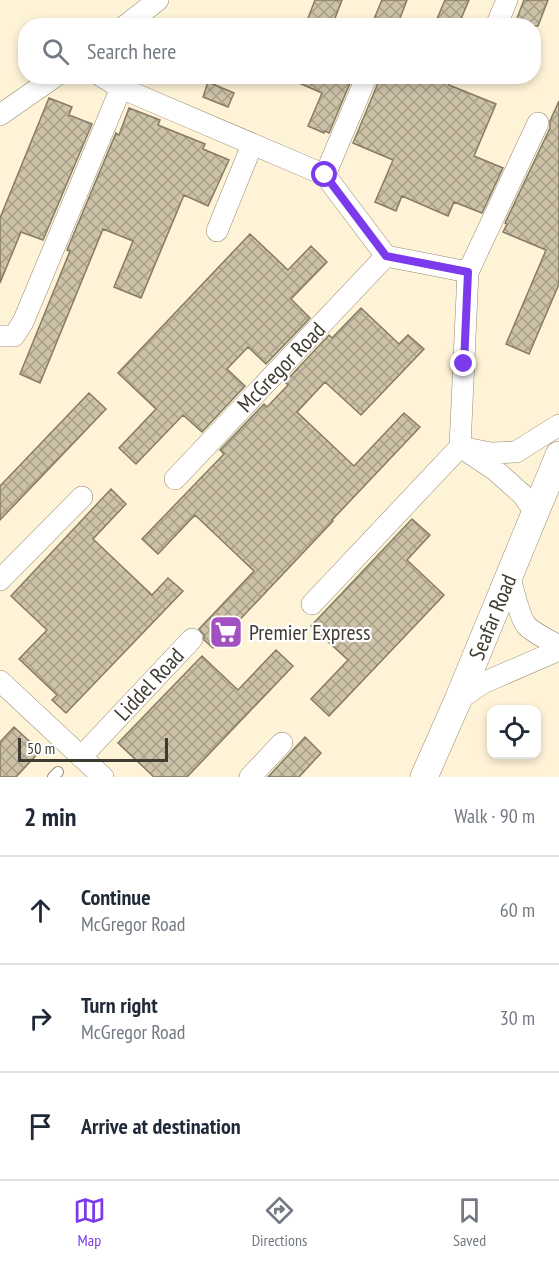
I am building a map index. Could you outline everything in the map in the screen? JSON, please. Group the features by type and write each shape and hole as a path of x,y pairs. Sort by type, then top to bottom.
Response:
{"street":[{"path":"135,18 158,0"},
{"path":"499,18 507,0"},
{"path":"0,115 45,84"},
{"path":"114,84 325,175 386,256 468,272"},
{"path":"325,175 363,84"},
{"path":"0,336 14,336 23,322 121,88"},
{"path":"312,604 460,447 468,272 538,123"},
{"path":"217,231 252,145"},
{"name":"McGregor Road","path":"175,479 386,256"},
{"path":"460,447 491,453 516,452 559,425"},
{"path":"460,447 495,470 523,495 535,513"},
{"name":"Seafar Road","path":"423,777 458,700 559,455"},
{"path":"0,580 82,497"},
{"path":"509,574 526,624 559,648"},
{"name":"Liddel Road","path":"81,757 192,639"},
{"path":"458,700 483,682 559,648"},
{"path":"2,686 103,777"},
{"path":"250,777 282,743"}],"building":[{"path":"315,0 342,0 335,18 308,18"},
{"path":"382,0 407,0 400,18 374,18"},
{"path":"445,0 469,0 461,18 437,18"},
{"path":"524,0 548,0 541,18 517,18"},
{"path":"207,84 234,93 228,107 203,97"},
{"path":"301,84 350,84 329,133 308,126 322,93"},
{"path":"378,84 449,84 496,104 474,156 503,168 482,213 454,202 448,216 402,196 396,211 375,202 393,160 353,143"},
{"path":"49,98 72,107 69,115 92,124 43,240 21,232 0,283 0,218"},
{"path":"559,101 559,284 529,354 506,344 546,250 503,232 507,224 505,223 550,128 550,121"},
{"path":"129,108 160,120 158,125 205,144 203,149 229,160 208,206 184,195 141,298 114,287 133,241 103,229 40,383 20,374 70,251 67,250 116,133 119,135"},
{"path":"250,234 288,270 311,246 327,262 291,299 310,318 266,364 248,347 227,369 245,386 202,432 183,415 136,464 119,448 156,409 118,373"},
{"path":"361,308 399,344 408,335 424,349 361,415 325,382 297,412 354,466 404,413 420,427 213,648 204,640 204,635 199,629 254,571 195,515 158,554 142,539 224,454 220,450 264,404 267,407 288,385 285,382 329,335 332,338"},
{"path":"89,393 106,409 0,520 0,486"},
{"path":"111,489 126,504 93,539 152,595 168,578 183,591 66,713 52,700 57,695 19,659 47,630 11,596"},
{"path":"412,519 430,535 407,560 444,595 329,716 311,699 348,660 311,626"},
{"path":"276,650 293,666 187,777 154,777 118,743 202,656 238,690"},
{"path":"14,727 40,751 16,777 0,777 0,742"},
{"path":"305,737 321,753 299,777 268,777"}],"place":[{"name":"Premier Express","path":"226,632"}],"route":[{"path":"325,175 386,256 468,272 464,364"}]}
